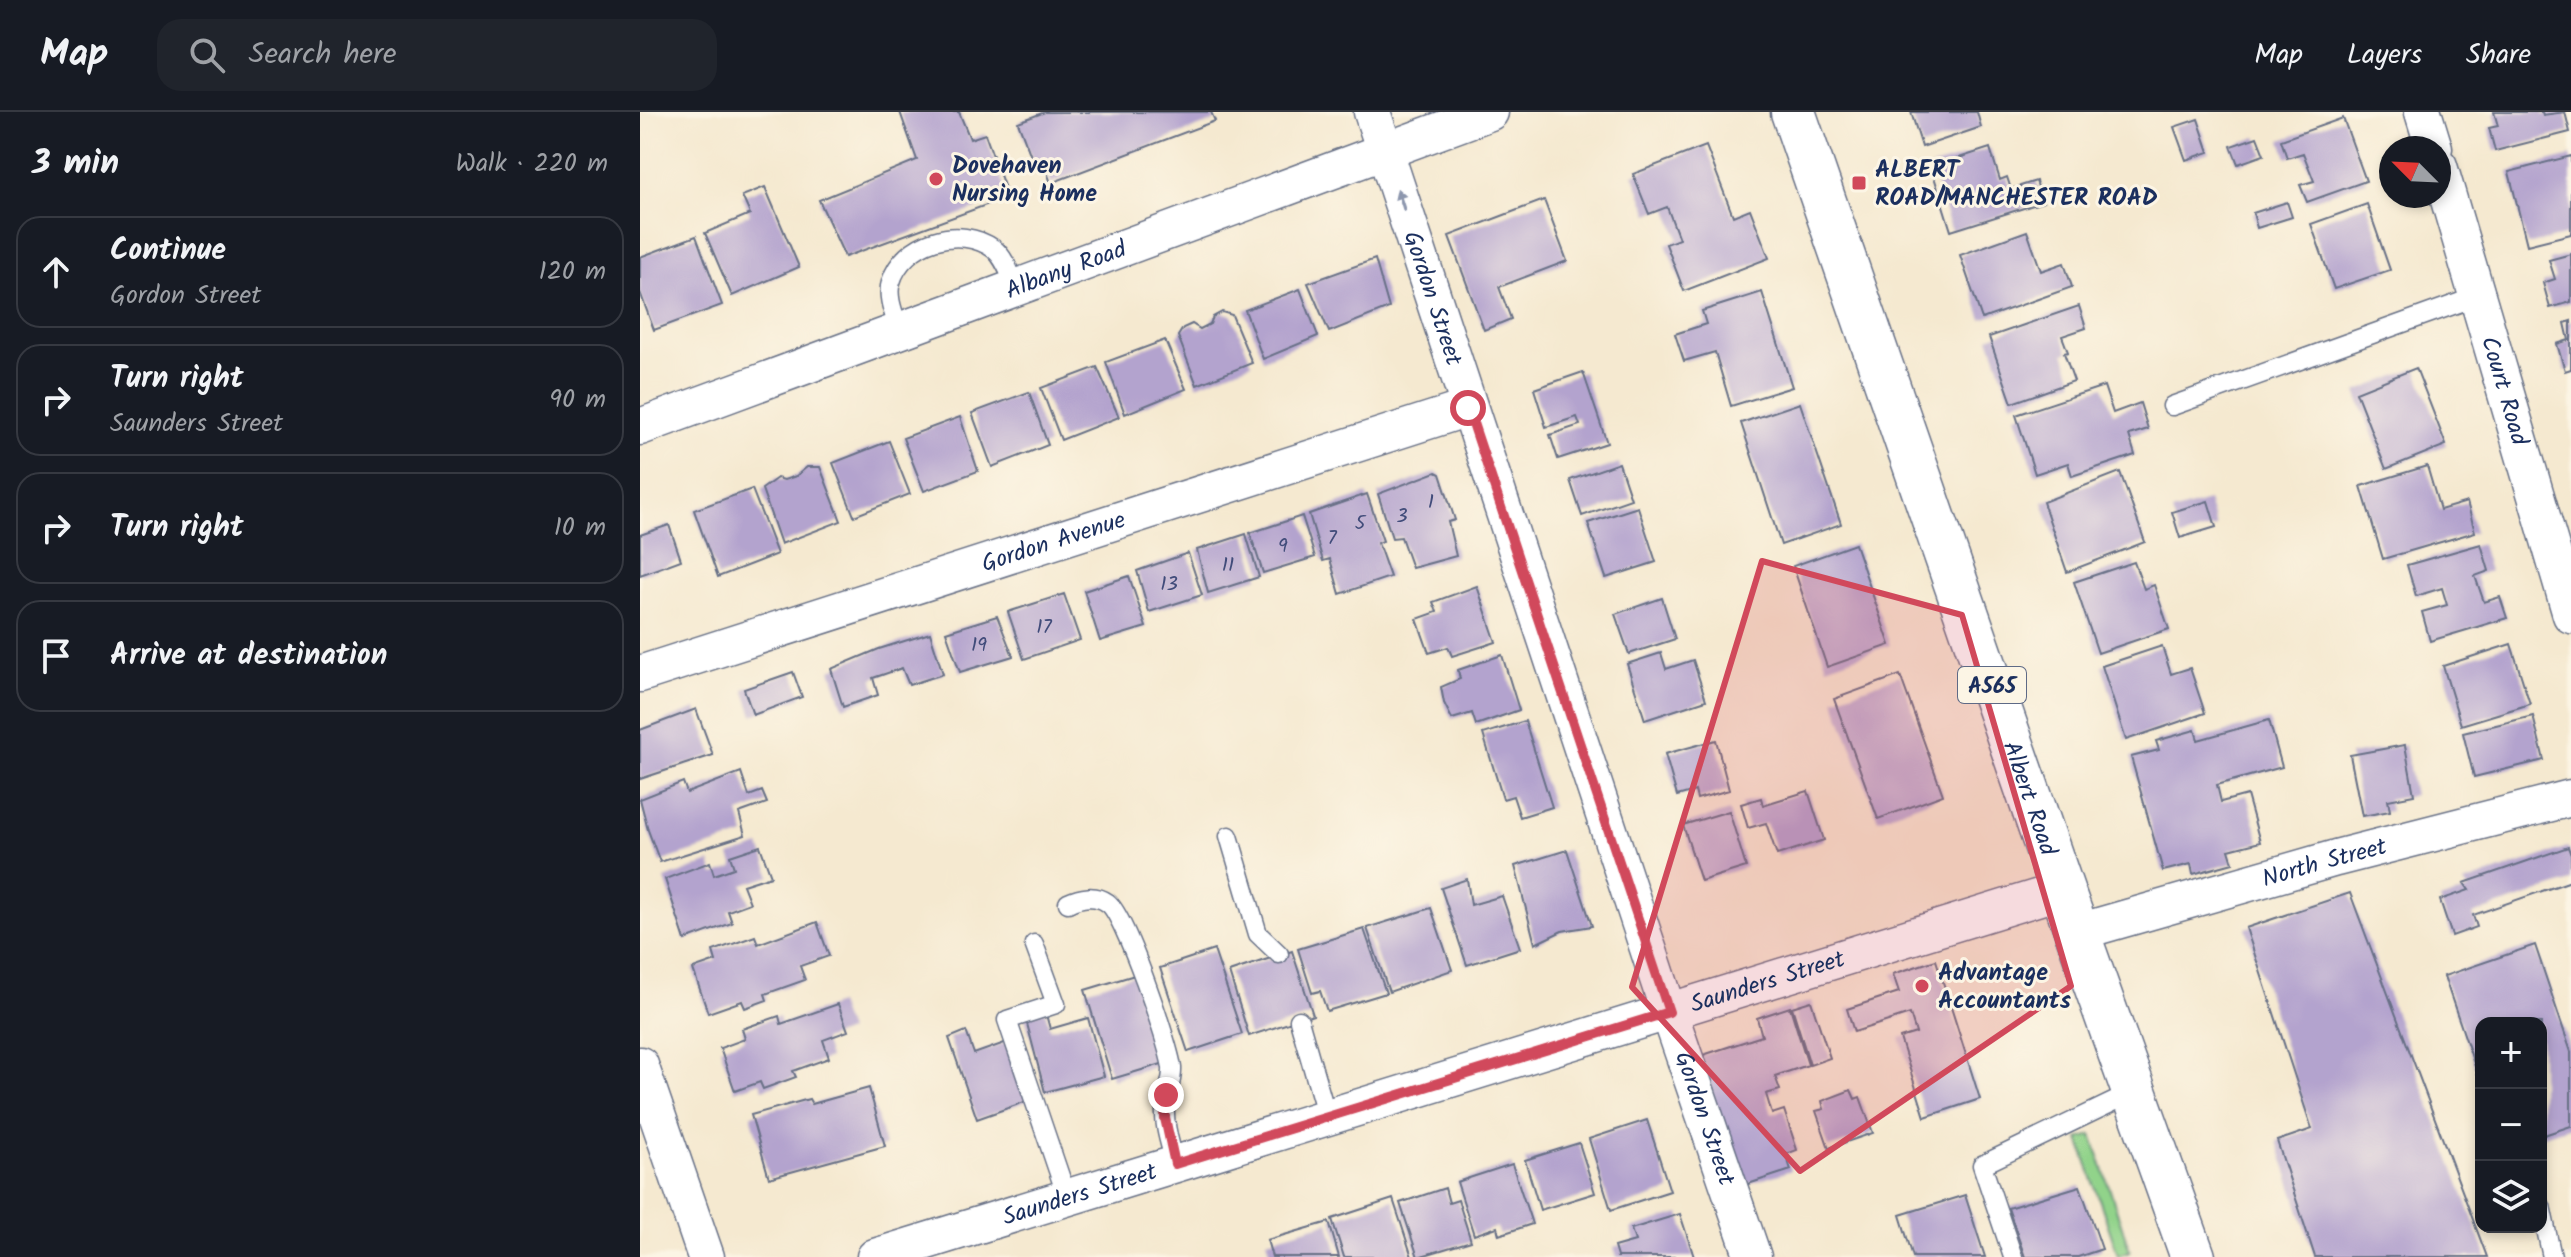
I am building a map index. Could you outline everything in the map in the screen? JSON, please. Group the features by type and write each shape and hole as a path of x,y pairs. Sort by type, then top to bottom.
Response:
{"highway":[{"name":"Albert Road","path":"1793,112 2062,890 2193,1257"}],"street":[{"name":"Gordon Street","path":"1372,112 1753,1257"},
{"name":"Albany Road","path":"640,427 1490,112"},
{"path":"2423,112 2430,136"},
{"name":"Court Road","path":"2451,206 2571,615"},
{"name":"Gordon Avenue","path":"640,674 1468,408"},
{"name":"North Street","path":"2078,932 2336,858 2571,798"},
{"name":"Saunders Street","path":"875,1257 2062,890"},
{"path":"640,1065 706,1257"}],"lane":[{"path":"899,330 891,307 890,283 903,261 919,246 940,238 963,238 994,250 1006,265 1016,287"},
{"path":"2172,406 2478,296"},
{"path":"1229,836 1258,934 1279,954"},
{"path":"1068,903 1078,898 1092,897 1108,903 1128,932 1172,1069 1165,1118 1175,1164"},
{"path":"1034,944 1056,1004 1007,1020 1067,1197"},
{"path":"1299,1020 1327,1117"},
{"path":"2013,1257 1982,1165 2134,1092"},
{"path":"2547,1233 2552,1257"}],"highlighted area":[{"path":"1762,561 1962,615 2071,986 1800,1171 1632,987"}],"green space":[{"path":"2092,1135 2130,1251 2118,1255 2079,1139"}],"building":[{"name":"Dovehaven Nursing Home","path":"900,112 959,112 970,139 985,134 1008,197 845,257 819,200 917,160"},
{"path":"1045,112 1211,112 1215,121 1051,183 1044,164 1035,167 1018,122"},
{"path":"1911,112 1977,112 1981,127 1922,147"},
{"path":"2494,112 2542,112 2543,115 2565,112 2570,132 2495,151 2489,128 2498,126"},
{"path":"2343,118 2366,181 2307,202 2300,185 2314,181 2303,153 2287,158 2281,140"},
{"path":"2198,119 2209,152 2186,160 2174,127"},
{"path":"2257,137 2264,155 2238,164 2231,146"},
{"path":"1706,146 1733,216 1750,209 1769,258 1684,291 1666,244 1679,239 1667,207 1649,214 1633,174"},
{"path":"1990,148 2000,180 2007,177 2011,189 2036,181 2043,202 1951,231 1931,167"},
{"path":"2571,156 2571,234 2527,245 2509,172"},
{"path":"765,187 799,267 732,296 705,233 750,214 742,196"},
{"path":"1544,200 1567,261 1499,287 1511,319 1484,330 1449,236"},
{"path":"2287,202 2292,217 2257,228 2253,213"},
{"path":"2367,204 2390,270 2334,289 2311,224"},
{"path":"2027,231 2041,271 2064,263 2072,287 1982,319 1960,255"},
{"path":"696,236 722,305 654,330 640,292 640,257"},
{"path":"2571,254 2571,302 2550,308 2543,283 2555,279 2549,260"},
{"path":"1375,259 1389,308 1329,332 1308,283"},
{"path":"1300,289 1318,336 1263,359 1245,310"},
{"path":"1762,292 1792,387 1731,406 1715,352 1684,361 1675,334 1706,324 1702,311"},
{"path":"2079,306 2086,328 2062,336 2068,352 2064,353 2074,381 2012,403 1989,337"},
{"path":"1222,312 1232,315 1252,363 1197,385 1178,336 1183,328 1192,324 1200,329 1210,324 1213,317"},
{"path":"2571,321 2571,369 2565,371 2557,344 2569,340 2565,323"},
{"path":"1165,340 1186,389 1125,414 1106,362"},
{"path":"1097,367 1119,417 1061,440 1041,388"},
{"path":"2416,368 2446,445 2386,469 2356,392"},
{"path":"1583,372 1607,443 1558,459 1550,435 1580,425 1577,417 1546,427 1534,389"},
{"path":"2104,386 2113,413 2140,403 2148,429 2129,435 2135,455 2072,476 2068,463 2035,474 2016,415"},
{"path":"1029,392 1048,445 992,467 972,413"},
{"path":"1800,403 1841,524 1781,545 1741,423"},
{"path":"960,417 978,471 924,491 903,438"},
{"path":"889,441 910,494 854,516 833,463"},
{"path":"1619,463 1631,499 1582,516 1570,480"},
{"path":"2427,466 2440,510 2467,502 2475,532 2383,559 2361,486"},
{"path":"807,467 820,467 841,521 781,544 762,489 777,478 784,480 796,476"},
{"path":"1436,472 1440,474 1455,520 1448,522 1456,556 1412,568 1401,537 1392,538 1378,494"},
{"path":"2120,472 2145,542 2067,572 2043,502"},
{"path":"752,489 777,554 718,577 694,510"},
{"path":"1367,494 1383,541 1378,543 1390,577 1340,594 1330,559 1323,561 1309,514"},
{"path":"2208,501 2216,527 2180,538 2172,512"},
{"path":"1638,507 1656,562 1606,578 1588,523"},
{"path":"1302,516 1315,557 1263,573 1250,533"},
{"path":"669,525 681,560 640,575 640,535"},
{"path":"1246,534 1259,577 1208,593 1197,550"},
{"path":"1855,544 1890,645 1827,667 1793,566"},
{"path":"2481,544 2489,571 2475,576 2484,602 2500,597 2507,618 2430,641 2422,612 2447,605 2442,588 2416,596 2407,565"},
{"path":"1188,553 1202,595 1149,612 1137,571"},
{"path":"2134,562 2144,589 2154,585 2169,629 2098,653 2074,582"},
{"path":"1129,576 1146,627 1100,641 1084,591"},
{"path":"1477,586 1496,642 1452,656 1448,647 1429,653 1417,619 1437,612 1433,602"},
{"path":"1064,594 1080,640 1024,659 1008,612"},
{"path":"1662,598 1675,639 1629,654 1615,614"},
{"path":"997,616 1013,656 960,672 946,632"},
{"path":"930,633 943,674 909,685 902,668 873,678 878,695 843,707 831,669"},
{"path":"2511,644 2530,704 2461,725 2443,666"},
{"path":"2162,646 2171,674 2190,668 2205,713 2126,740 2102,666"},
{"path":"1661,653 1666,669 1693,660 1706,700 1645,720 1627,664"},
{"path":"1502,655 1519,710 1476,725 1472,713 1452,719 1441,687 1460,679 1458,670"},
{"path":"793,672 802,697 753,715 744,689"},
{"path":"1900,675 1943,795 1878,819 1834,699"},
{"path":"696,709 713,755 640,779 640,730"},
{"path":"2533,716 2544,760 2474,777 2463,733"},
{"path":"2269,720 2282,767 2217,785 2221,802 2247,795 2260,842 2229,850 2233,863 2193,874 2191,864 2163,871 2131,757 2159,750 2156,741 2195,730 2198,740"},
{"path":"1525,721 1552,807 1520,817 1513,796 1503,799 1483,734"},
{"path":"1716,740 1729,790 1697,799 1695,791 1677,796 1665,754"},
{"path":"2405,745 2414,795 2388,800 2390,811 2362,816 2350,755"},
{"path":"741,772 749,796 762,791 767,803 739,813 745,835 660,862 640,799 683,782 687,793"},
{"path":"1808,791 1824,840 1777,855 1766,823 1748,828 1741,804 1761,798 1763,805"},
{"path":"1729,811 1746,867 1701,881 1683,825"},
{"path":"760,846 771,876 743,885 750,903 728,911 732,923 685,940 665,879 710,862 714,875 734,868 730,856"},
{"path":"2568,847 2571,881 2473,915 2477,927 2452,936 2440,900 2469,890 2464,883"},
{"path":"1567,850 1592,926 1562,931 1535,944 1515,866"},
{"path":"1467,879 1471,905 1502,896 1520,948 1467,965 1441,888"},
{"path":"2350,893 2475,1225 2475,1233 2478,1233 2487,1257 2315,1257 2277,1141 2312,1129 2246,928"},
{"path":"1431,908 1452,970 1389,992 1367,928"},
{"path":"817,922 829,956 800,966 805,980 765,994 767,1000 745,1008 742,1001 708,1013 693,969 716,961 713,951 755,936 758,944"},
{"path":"1364,929 1386,993 1327,1011 1320,991 1312,993 1298,949"},
{"path":"2535,945 2571,1052 2571,1126 2547,1134 2547,1017 2475,1017 2475,1066 2444,976"},
{"path":"1214,950 1242,1034 1188,1052 1160,968"},
{"path":"1292,951 1313,1015 1249,1036 1229,972"},
{"path":"1936,960 1980,1099 1925,1117 1900,1038 1916,1033 1910,1014 1854,1032 1847,1009 1899,992 1893,974"},
{"path":"1138,974 1165,1063 1112,1079 1085,990"},
{"path":"1811,1001 1830,1058 1810,1065 1792,1007"},
{"path":"838,1004 848,1031 823,1040 829,1058 793,1071 796,1077 763,1089 760,1082 735,1091 720,1048 745,1039 742,1029 779,1016 781,1024"},
{"path":"1790,1007 1808,1065 1775,1076 1780,1090 1766,1094 1772,1114 1784,1110 1797,1150 1786,1154 1791,1170 1742,1186 1700,1056 1762,1036 1757,1018"},
{"path":"1045,1011 1050,1029 1088,1018 1104,1076 1045,1092 1025,1016"},
{"path":"966,1031 974,1054 1010,1041 1030,1100 977,1119 949,1038"},
{"path":"869,1088 885,1146 769,1178 751,1115 809,1099 812,1104"},
{"path":"1851,1090 1855,1099 1860,1097 1873,1133 1829,1148 1816,1111 1824,1109 1822,1101"},
{"path":"1647,1120 1670,1191 1611,1210 1589,1139"},
{"path":"1579,1143 1595,1193 1540,1210 1525,1160"},
{"path":"1512,1164 1532,1224 1499,1235 1497,1227 1474,1235 1457,1182"},
{"path":"2080,1186 2102,1249 2078,1257 2025,1257 2008,1208"},
{"path":"1445,1188 1449,1203 1458,1200 1471,1241 1418,1257 1400,1203"},
{"path":"1965,1195 1985,1257 1913,1257 1900,1215"},
{"path":"1393,1199 1412,1257 1344,1257 1332,1219"},
{"path":"1680,1214 1694,1257 1617,1257 1614,1247 1635,1241 1631,1229"},
{"path":"1329,1222 1339,1257 1272,1257 1267,1240"}],"place":[{"name":"Dovehaven Nursing Home","path":"936,179"},
{"name":"ALBERT ROAD/MANCHESTER ROAD","path":"1859,183"},
{"name":"Advantage Accountants","path":"1922,986"}],"route":[{"path":"1166,1095 1166,1128 1175,1164 1669,1012 1468,408"}]}
